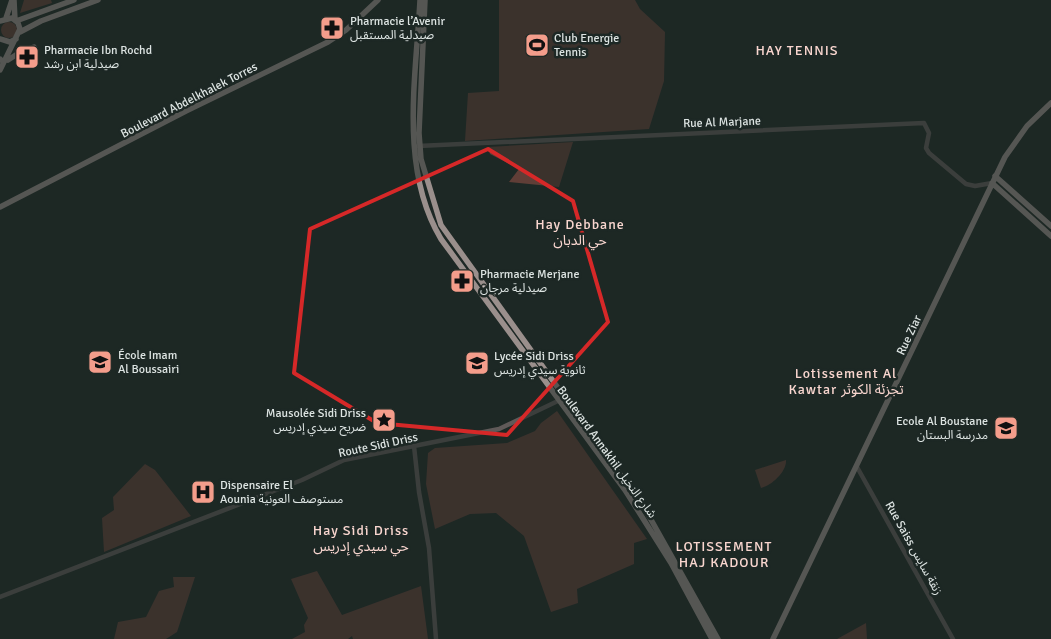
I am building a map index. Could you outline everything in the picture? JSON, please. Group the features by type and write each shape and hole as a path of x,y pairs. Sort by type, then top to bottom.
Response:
{"main road":[{"path":"13,0 3,17 16,20 74,0"},
{"path":"13,0 20,32"},
{"path":"0,70 2,60 20,32 41,21 98,0"},
{"name":"Boulevard Abdelkhalek Torres","path":"0,207 186,111 328,42 346,30 378,0"},
{"name":"Boulevard Annakhil شارع النخيل","path":"420,0 417,146 441,225 646,509 718,639"},
{"name":"Boulevard Annakhil شارع النخيل","path":"425,0 418,133 414,159 427,211 434,228 639,511 712,639"},
{"path":"0,39 6,42 16,39"},
{"path":"2,60 34,47"},
{"name":"Rue Ziar","path":"773,639 857,468 995,176 1020,134 1051,103"},
{"path":"995,176 1049,229"},
{"path":"992,183 1049,229"}],"street":[{"name":"Rue Al Marjane","path":"417,146 924,123 928,131 926,148 929,153 966,184 975,186 992,183"},
{"name":"Route Sidi Driss","path":"0,597 285,486 344,460 499,429 565,396"},
{"path":"414,446 417,478 429,548 436,639"},
{"name":"Rue Saiss زنقة سايس","path":"857,468 953,639"}],"highlighted area":[{"path":"488,149 573,201 608,322 507,435 377,423 294,373 310,229"}],"shaded area":[{"path":"24,0 51,0 52,3 20,13"},
{"path":"499,0 635,0 640,9 665,32 664,81 649,129 465,141 468,93 499,91"},
{"path":"6,22 12,22 17,27 15,36 6,38 1,33 1,27"},
{"path":"573,142 559,187 509,182 519,169 490,154 488,147"},
{"path":"557,411 647,539 634,543 634,564 577,589 578,603 551,612 524,536 496,513 470,514 435,529 426,484 428,453 435,448 507,443 535,431 541,423"},
{"path":"786,460 786,465 778,478 761,488 755,470"},
{"path":"145,464 155,470 191,516 104,552 102,518 114,510 113,497"},
{"path":"317,571 342,615 421,586 428,639 353,639 352,636 348,639 292,639 305,632 304,625 308,618 291,579"},
{"path":"173,577 195,577 177,632 166,639 114,639 118,622 146,617 159,591 174,587"},
{"path":"866,623 867,639 837,639"}],"place":[{"name":"Pharmacie l’Avenir صيدلية المستقبل","path":"332,28"},
{"name":"Club Energie Tennis","path":"537,45"},
{"name":"Pharmacie Ibn Rochd صيدلية ابن رشد","path":"27,57"},
{"name":"Pharmacie Merjane صيدلية مرجان","path":"462,281"},
{"name":"École Imam Al Boussairi","path":"100,362"},
{"name":"Lycée Sidi Driss ثانوية سيدي إدريس","path":"477,363"},
{"name":"Mausolée Sidi Driss ضريح سيدي إدريس","path":"384,420"},
{"name":"Ecole Al Boustane مدرسة البستان","path":"1006,428"},
{"name":"Dispensaire El Aounia مستوصف العونية","path":"203,492"}],"district":[{"name":"HAY TENNIS","path":"797,50"},
{"name":"Hay Debbane حي الدبان","path":"580,232"},
{"name":"Lotissement Al Kawtar تجزئة الكوثر","path":"846,382"},
{"name":"Hay Sidi Driss حي سيدي إدريس","path":"361,538"},
{"name":"LOTISSEMENT HAJ KADOUR","path":"724,554"}]}
